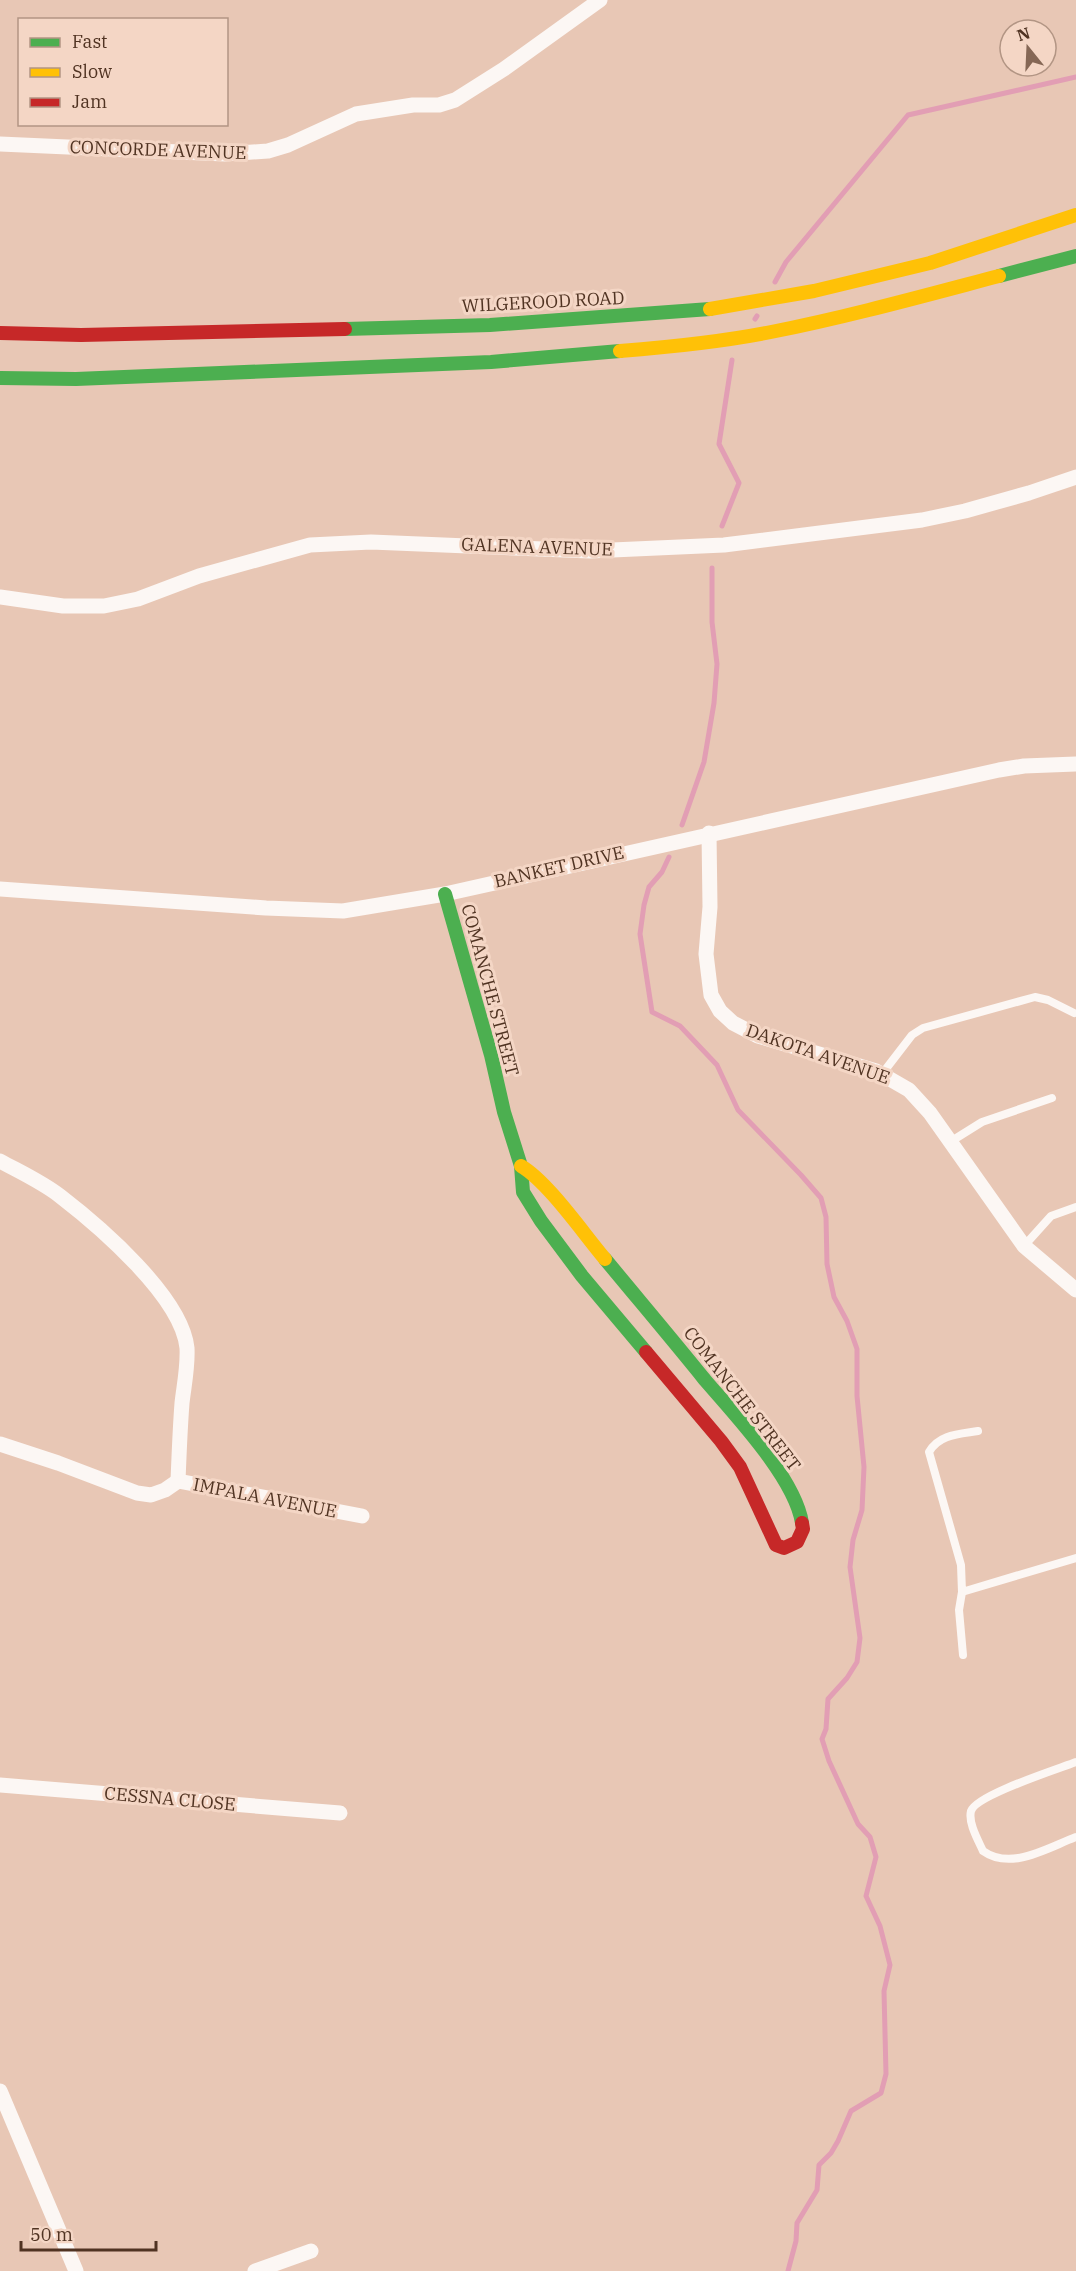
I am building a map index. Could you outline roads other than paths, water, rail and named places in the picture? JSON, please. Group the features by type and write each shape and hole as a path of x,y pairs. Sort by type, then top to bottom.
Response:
{"street":[{"name":"CONCORDE AVENUE","path":"0,144 225,154 268,151 288,145 356,114 413,105 439,105 455,100 504,69 600,0"},
{"name":"WILGEROOD ROAD","path":"0,333 81,335 490,325 699,311 814,291 930,263 1076,215"},
{"path":"0,378 76,379 491,362 683,346 771,332 837,317 1076,256"},
{"name":"GALENA AVENUE","path":"0,597 63,606 104,606 138,599 199,576 310,545 371,542 590,550 724,545 922,520 965,511 1076,477"},
{"name":"BANKET DRIVE","path":"0,889 344,911 445,894 709,833 999,770 1024,766 1076,764"},
{"name":"DAKOTA AVENUE","path":"709,833 710,907 706,954 711,995 720,1011 733,1023 758,1036 882,1074 909,1090 920,1100 1024,1246 1076,1290"},
{"name":"COMANCHE STREET","path":"445,894 491,1055 504,1112 521,1166 520,1183 523,1192 541,1221 582,1276 721,1441 740,1467 776,1545 784,1548 797,1542 803,1529 800,1509 793,1494 759,1444 545,1187 531,1172 521,1166"},
{"path":"0,1161 59,1195 93,1224 134,1260 171,1309 187,1346 178,1481"},
{"name":"IMPALA AVENUE","path":"0,1444 136,1493 151,1495 165,1490 178,1481 362,1516"},
{"name":"CESSNA CLOSE","path":"0,1785 340,1813"},
{"path":"0,2091 5,2116 76,2271"},
{"path":"255,2271 311,2251"}],"lane":[{"path":"882,1074 912,1035 923,1028 1035,998 1048,1000 1074,1013"},
{"path":"950,1142 982,1122 1052,1098"},
{"path":"1024,1246 1051,1216 1076,1207"},
{"path":"963,1655 959,1610 962,1592 961,1565 929,1452 940,1439 978,1431"},
{"path":"962,1592 1076,1558"},
{"path":"1076,1762 988,1796 974,1806 970,1816 982,1851 997,1859 1022,1858 1076,1837"}],"waterway":[{"path":"775,282 786,262 908,115 1076,77"},
{"path":"722,526 739,483 719,444 732,360"},
{"path":"682,825 704,762 714,703 717,664 712,622 712,568"},
{"path":"669,857 662,872 649,887 640,934 652,1012 680,1026 717,1065 738,1110 821,1198 826,1217 827,1264 834,1297 847,1321 857,1349 857,1396 864,1467 862,1510 853,1540 850,1567 860,1638 857,1662 847,1678 828,1699 826,1729 822,1739 829,1761 858,1824 870,1837 876,1857 866,1896 880,1926 890,1965 884,1991 886,2074 881,2093 851,2111 831,2153 819,2165 817,2190 797,2223 796,2241 788,2271"}]}
